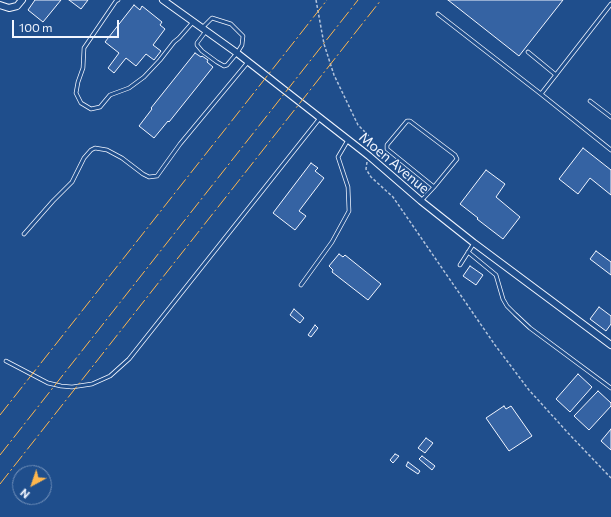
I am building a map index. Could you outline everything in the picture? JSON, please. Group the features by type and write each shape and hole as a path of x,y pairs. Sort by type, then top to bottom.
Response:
{"street":[{"path":"0,4 9,8 17,6 22,0"},
{"name":"Moen Avenue","path":"162,0 248,62 369,156 420,201 474,243 611,344"}],"lane":[{"path":"118,0 84,48 83,68 76,93 81,103 91,109 100,107 110,95 129,88 144,78 193,22"},
{"path":"541,94 611,4"},
{"path":"438,14 611,150"},
{"path":"212,18 231,24 244,36 242,45 237,54 227,65 224,66 216,62 197,45 212,18"},
{"path":"528,52 556,74"},
{"path":"24,234 72,182 84,158 91,150 95,148 107,150 122,158 143,174 157,176 180,144 248,62"},
{"path":"590,101 611,116"},
{"path":"6,361 48,383 61,386 72,387 92,384 110,376 130,359 320,118"},
{"path":"420,201 434,187 457,159 455,155 410,121 407,122 387,145 387,149 434,187"},
{"path":"301,285 332,242 349,211 348,187 338,157 348,140"},
{"path":"460,264 474,243"},
{"path":"468,252 496,275 503,299 507,306 515,314 530,328 611,388"}],"path":[{"path":"316,0 324,44 334,75 358,125 368,135 373,143 366,169 371,177 393,197 495,345 529,390 611,478"}],"building":[{"path":"35,0 61,0 43,22 28,10"},
{"path":"69,0 88,0 81,9"},
{"path":"448,0 563,0 519,56"},
{"path":"134,5 140,10 142,6 162,22 160,25 165,29 153,45 161,51 154,60 146,54 136,66 126,58 114,73 108,68 119,53 105,42"},
{"path":"195,53 208,60 207,62 213,67 169,122 168,121 154,138 139,126 152,109 151,108"},
{"path":"583,148 611,170 611,195 590,178 578,194 559,179"},
{"path":"311,163 318,168 315,171 324,178 299,211 306,216 295,230 273,213"},
{"path":"486,170 505,184 496,197 520,217 503,239 460,204"},
{"path":"596,251 611,262 611,275 590,259"},
{"path":"339,254 343,257 345,255 381,284 368,300 332,272 333,270 329,266"},
{"path":"470,266 483,275 476,285 463,276"},
{"path":"599,307 611,316 611,324 606,331 590,319"},
{"path":"294,309 304,318 300,323 290,315"},
{"path":"315,325 318,328 311,337 308,335"},
{"path":"578,374 592,387 570,412 556,399"},
{"path":"598,391 611,403 611,406 589,430 574,416"},
{"path":"504,406 506,409 511,406 532,436 509,451 486,418"},
{"path":"611,429 611,450 601,441"},
{"path":"426,438 433,443 425,453 418,448"},
{"path":"395,454 399,456 393,463 390,460"},
{"path":"422,456 435,466 432,470 419,459"},
{"path":"408,462 420,471 418,474 406,466"}],"power":[{"path":"0,415 327,0"},
{"path":"0,455 358,0"},
{"path":"0,484 381,0"}]}
